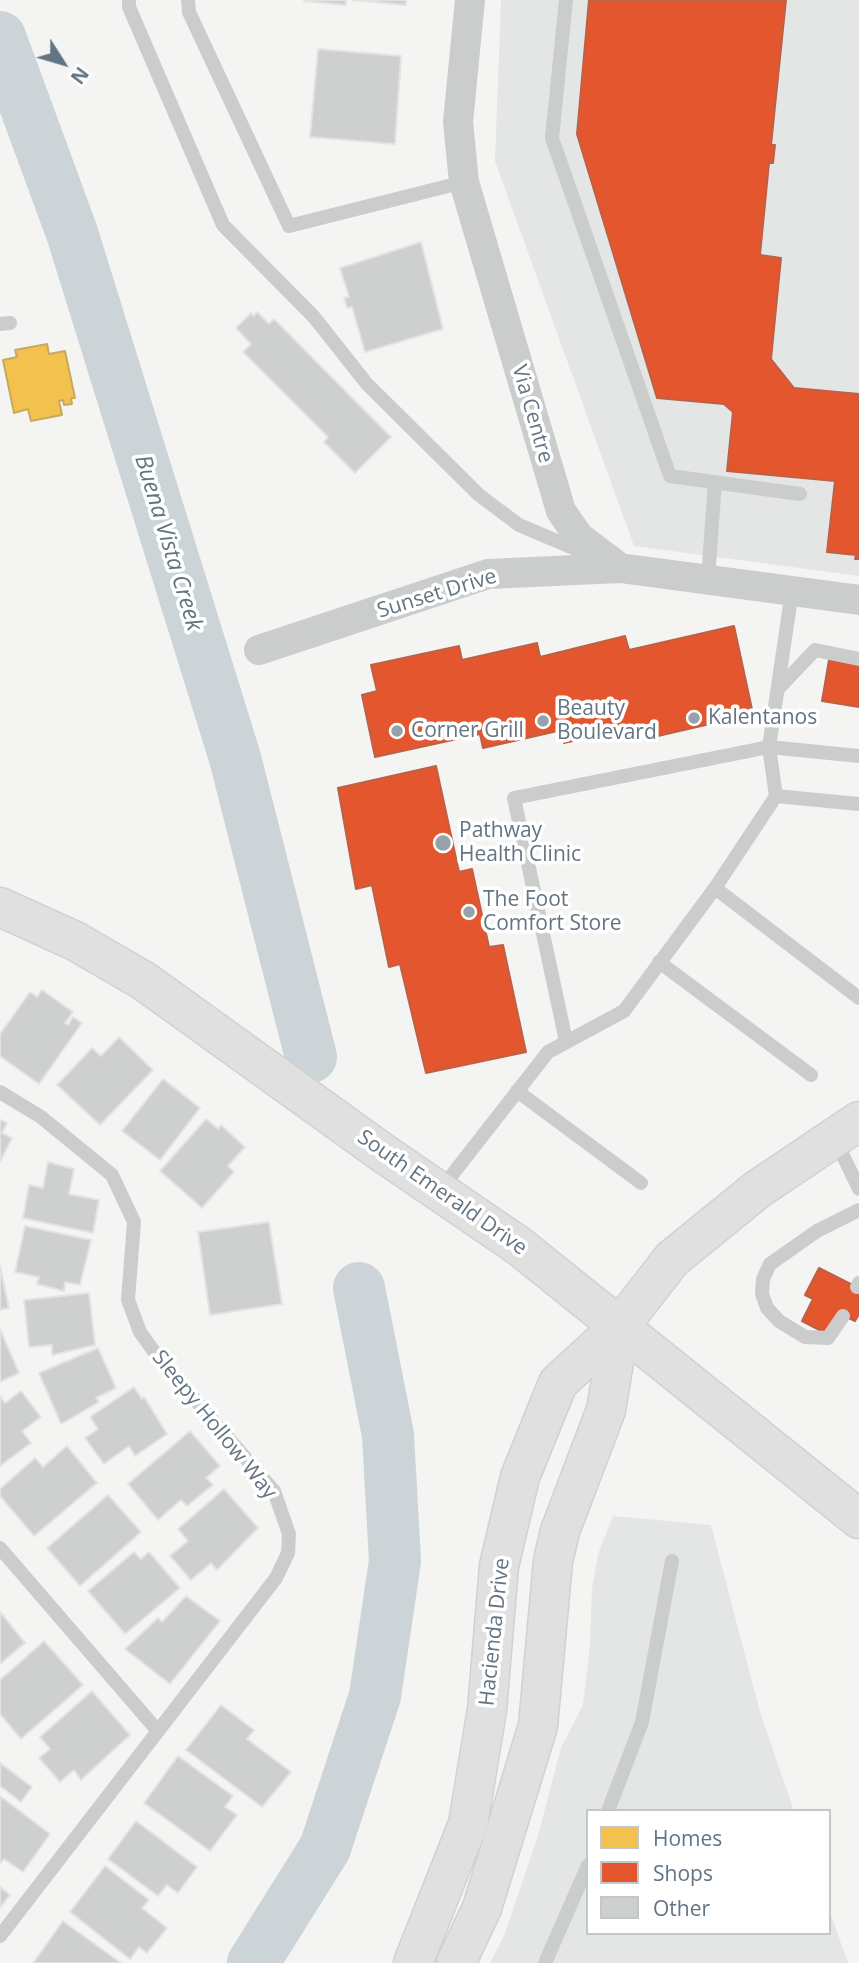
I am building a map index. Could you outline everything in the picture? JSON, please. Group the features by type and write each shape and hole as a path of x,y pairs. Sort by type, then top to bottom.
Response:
{"main road":[{"name":"South Emerald Drive","path":"0,907 75,940 144,981 519,1246 859,1518"},
{"name":"Hacienda Drive","path":"412,1963 468,1824 487,1710 499,1566 520,1477 558,1383 620,1326 672,1259 758,1189 847,1129"},
{"name":"Hacienda Drive","path":"456,1963 482,1908 538,1726 553,1561 559,1531 606,1410 620,1326"}],"street":[{"name":"Via Centre","path":"470,0 458,122 464,182 561,511 579,537 620,568 859,600"},
{"name":"Sunset Drive","path":"259,650 488,574 620,568"}],"lane":[{"path":"129,0 134,19 223,225 314,317 367,384 479,495 519,525 620,568"},
{"path":"188,0 189,12 289,226 464,182"},
{"path":"566,0 552,138 670,476 800,494"},
{"path":"708,579 715,482"},
{"path":"439,1191 548,1052 624,1011 715,888 776,796 769,747 792,590"},
{"path":"778,689 815,650 859,659"},
{"path":"566,1041 514,798 769,747 859,756"},
{"path":"776,796 859,804"},
{"path":"715,888 859,998"},
{"path":"659,962 810,1075"},
{"path":"517,1091 641,1182"},
{"name":"Sleepy Hollow Way","path":"0,1092 41,1117 112,1175 134,1222 128,1300 140,1332 158,1357 274,1491 289,1534 288,1553 276,1578 0,1936"},
{"path":"847,1129 859,1189"},
{"path":"844,1316 828,1338 805,1337 779,1321 767,1308 762,1294 763,1279 770,1264 817,1231 859,1210"},
{"path":"0,1548 157,1730"},
{"path":"609,1809 642,1722 672,1561"},
{"path":"545,1963 586,1870"}],"shaded area":[{"path":"501,0 859,0 859,576 634,546 495,161"},
{"path":"613,1516 711,1525 760,1712 793,1809 586,1809 586,1935 831,1935 831,1916 848,1963 490,1963 504,1936 537,1839 561,1748 583,1705 590,1645 592,1589 598,1554"}],"building: Homes":[{"path":"47,344 49,354 65,351 75,398 71,398 72,404 64,405 63,400 59,401 62,415 31,421 28,409 14,413 3,360 17,357 15,350"}],"building: Shops":[{"path":"589,0 786,0 771,145 775,145 773,163 769,163 760,255 781,258 771,359 794,388 859,394 859,559 855,559 856,555 827,552 835,481 727,471 733,412 724,404 657,398 577,134"},
{"path":"734,626 753,714 645,739 643,725 564,743 562,730 483,748 480,734 375,757 362,695 377,691 371,665 459,646 462,660 537,643 540,657 625,636 629,650"},
{"path":"829,660 859,665 859,707 822,701"},
{"path":"436,766 459,872 472,869 489,947 503,945 526,1052 426,1073 400,964 389,967 372,885 356,889 338,788"},
{"path":"819,1268 859,1288 859,1314 855,1321 838,1313 827,1334 802,1321 813,1299 805,1295"}],"building: Other":[{"path":"304,0 346,0 346,5 304,1"},
{"path":"353,0 406,0 406,5"},
{"path":"318,49 401,56 395,144 310,137"},
{"path":"421,242 443,329 365,352 352,307 347,308 344,298 349,297 340,268"},
{"path":"257,312 269,324 274,319 391,437 355,473 324,442 328,437 243,352 251,344 236,328 251,313 254,316"},
{"path":"42,990 73,1012 65,1023 68,1025 73,1017 82,1023 39,1084 0,1056 0,1034 30,992 37,997"},
{"path":"119,1037 153,1070 100,1125 57,1085 92,1048 101,1056"},
{"path":"163,1079 200,1108 160,1160 122,1131"},
{"path":"206,1119 218,1129 221,1125 245,1147 228,1166 234,1172 202,1208 160,1171"},
{"path":"0,1120 7,1123 2,1133 12,1138 0,1162"},
{"path":"48,1162 74,1169 69,1194 99,1200 93,1233 23,1218 29,1185 43,1188"},
{"path":"269,1222 282,1304 210,1315 198,1232"},
{"path":"25,1226 91,1240 80,1285 65,1282 64,1291 37,1284 39,1277 15,1272"},
{"path":"0,1266 9,1308 0,1310"},
{"path":"89,1293 95,1345 52,1355 52,1345 29,1347 24,1300"},
{"path":"0,1329 19,1373 0,1382"},
{"path":"98,1348 116,1388 96,1398 99,1402 61,1424 39,1373"},
{"path":"134,1387 142,1399 144,1397 167,1434 135,1456 129,1446 104,1464 85,1438 98,1429 90,1417"},
{"path":"21,1391 41,1417 22,1431 31,1443 0,1466 0,1396 5,1403"},
{"path":"190,1431 220,1466 206,1478 213,1485 187,1506 181,1500 158,1520 128,1484"},
{"path":"67,1446 97,1483 34,1536 0,1496 0,1489 35,1458 43,1467"},
{"path":"224,1489 258,1528 217,1570 211,1563 191,1580 170,1556 188,1541 178,1529"},
{"path":"108,1495 141,1532 80,1586 47,1548"},
{"path":"134,1552 141,1559 149,1552 180,1588 125,1634 88,1591"},
{"path":"186,1596 220,1621 170,1684 125,1649 158,1618 162,1622"},
{"path":"0,1612 25,1643 0,1664"},
{"path":"44,1641 83,1685 21,1739 0,1714 0,1680"},
{"path":"92,1691 130,1735 81,1780 74,1770 60,1782 39,1758 50,1749 40,1737"},
{"path":"221,1705 254,1730 247,1739 291,1772 262,1807 186,1750"},
{"path":"178,1756 233,1796 225,1807 237,1815 210,1851 144,1803"},
{"path":"0,1763 32,1787 21,1802 0,1786"},
{"path":"0,1796 50,1834 23,1872 4,1859 0,1864"},
{"path":"136,1821 197,1867 178,1893 167,1885 158,1896 108,1859"},
{"path":"105,1866 149,1900 142,1908 167,1928 147,1953 139,1947 130,1959 70,1912"},
{"path":"0,1887 10,1895 0,1908"},
{"path":"63,1921 121,1963 33,1963"}],"waterway":[{"name":"Buena Vista Creek","path":"0,37 72,233 235,758 311,1057"},
{"name":"Buena Vista Creek","path":"253,1963 325,1848 375,1696 395,1561 388,1435 359,1288"}],"place":[{"name":"Kalentanos","path":"694,718"},
{"name":"Beauty Boulevard","path":"543,721"},
{"name":"Corner Grill","path":"397,731"},
{"name":"Pathway Health Clinic","path":"443,843"},
{"name":"The Foot Comfort Store","path":"469,912"}]}
